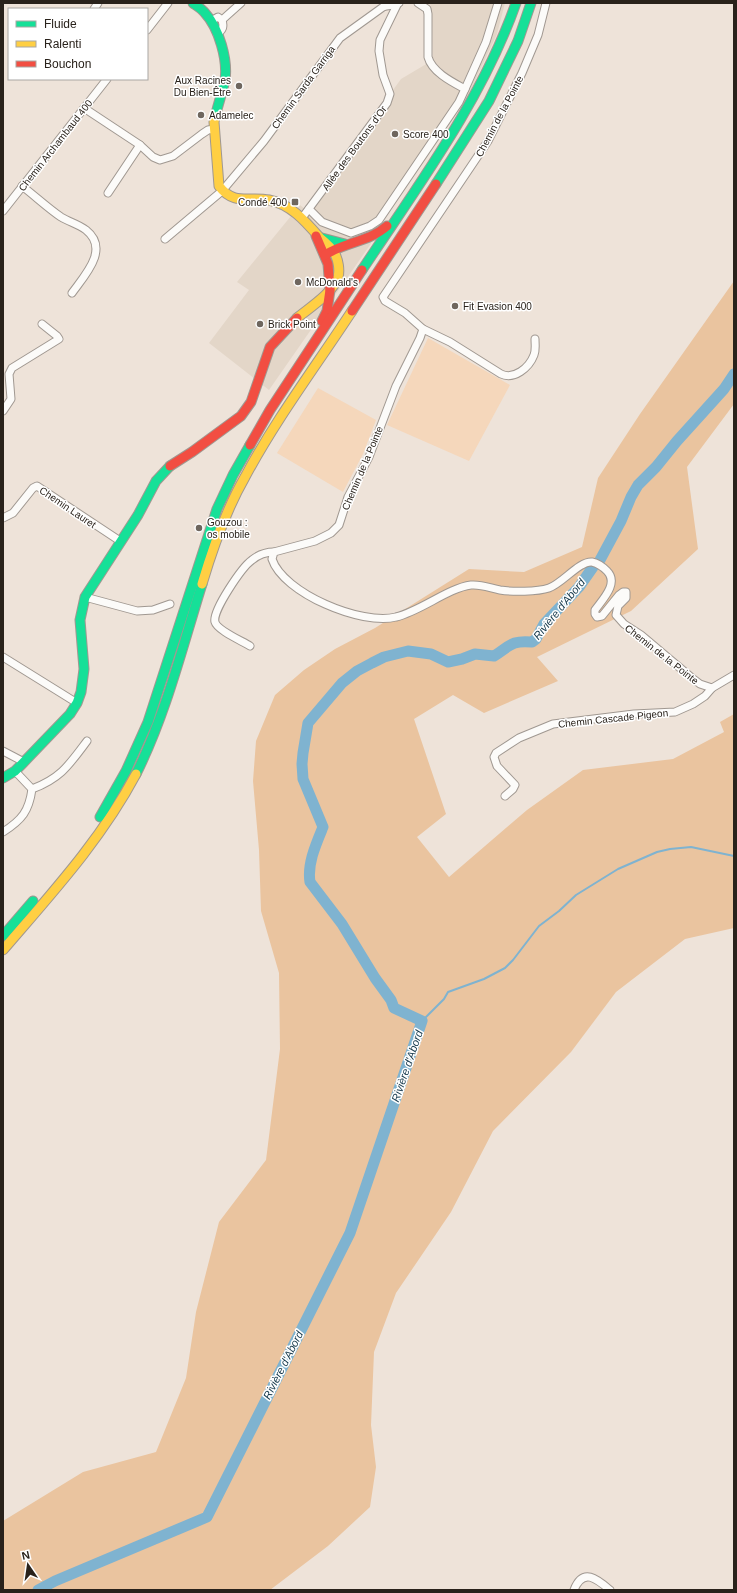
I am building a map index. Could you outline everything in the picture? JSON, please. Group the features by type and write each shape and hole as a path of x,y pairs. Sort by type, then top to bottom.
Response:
{"main road":[{"path":"3,778 15,771 24,762 70,714 77,703 84,680 80,620 85,597 138,515 156,481 170,466 234,423 244,412 251,402 270,347 295,320 330,290 335,283 339,270 338,262 333,249 302,218 282,204 270,200 233,198 225,194 219,186 217,177 214,129 215,114 225,79 226,68 222,47 217,34 205,12 193,3"},
{"path":"270,410 477,94 496,54 516,3"},
{"path":"3,950 88,851 129,787 142,762 157,726 228,511 245,478 282,418 463,143 489,100 518,41 531,3"},
{"path":"325,255 333,249 345,244 371,238 381,232 390,223 452,128 466,111"},
{"path":"3,936 82,845 118,786 134,755 148,722 217,509 233,475 282,387 311,342 327,311 330,290 329,272 325,255 314,230"},
{"path":"322,238 345,244"}],"street":[{"path":"148,29 168,3"},
{"path":"222,20 241,3"},
{"path":"418,3 427,9 428,14 429,62 440,73 465,89"},
{"path":"309,209 322,222 351,233 370,226 379,220 452,115 486,42 498,3"},
{"name":"Chemin de la Pointe","path":"546,3 538,35 522,73 488,141 382,297 385,301 405,313 423,329 396,386 369,457 348,497 339,525 331,533 316,541 274,552 272,559 278,571 287,581 305,594 326,605 350,613 381,618 396,618 451,592 470,585 480,585 513,591 549,588 565,579 582,564 586,562 596,563 605,568 612,578 612,584 595,610 597,617 602,616 619,595 626,592 626,598 618,606 616,611 616,615 620,620 641,635 700,684 712,688"},
{"name":"Allée des Boutons d'Or","path":"302,218 387,102 390,94 383,75 379,46 380,40 398,4"},
{"name":"Chemin Sarda Garriga","path":"165,239 222,191 264,142 340,38 383,7 398,4"},
{"path":"210,21 218,18 222,20"},
{"path":"217,34 222,30 222,20"},
{"name":"Chemin Archambaud 400","path":"3,211 107,80"},
{"path":"84,108 160,160 165,160 177,154 208,130 214,129"},
{"path":"108,193 140,145"},
{"path":"22,186 59,216 81,226 94,239 97,246 91,267 72,293"},
{"path":"314,230 322,222"},
{"path":"3,411 11,399 9,374 12,368 59,339 42,324"},
{"path":"423,329 450,342 508,377 520,372 531,361 536,347 535,339"},
{"name":"Chemin Lauret","path":"3,518 13,513 33,488 37,486 120,541"},
{"path":"250,646 219,628 215,622 215,614 239,575 250,561 258,555 274,552"},
{"path":"85,597 137,611 153,610 170,604"},
{"path":"3,657 77,703"},
{"path":"712,688 734,675"},
{"name":"Chemin Cascade Pigeon","path":"504,796 513,789 515,785 497,766 494,757 496,753 519,738 552,724 634,714 675,712 693,704 705,696 712,688"},
{"path":"32,789 54,779 63,771 87,741"},
{"path":"3,751 24,762"},
{"path":"15,771 32,789"},
{"path":"3,832 18,822 25,815 32,789"},
{"path":"574,1590 581,1580 588,1577 598,1580 610,1590"}],"shaded area":[{"path":"430,3 505,3 497,34 465,102 384,220 370,245 269,390 209,343 249,290 237,282 300,205 306,210 401,79 433,60 432,17"},
{"path":"734,281 734,404 687,467 698,549 631,611 537,657 558,681 484,713 453,695 414,719 446,814 417,837 449,877 527,810 583,770 673,759 724,732 720,722 734,714 734,928 685,939 616,992 571,1052 493,1131 451,1212 396,1293 374,1352 371,1425 376,1467 370,1507 328,1546 270,1590 3,1590 3,1521 83,1472 156,1452 186,1378 196,1312 219,1222 266,1160 280,1049 279,973 261,911 259,850 253,781 256,741 275,695 304,670 335,649 375,628 469,569 524,572 582,547 598,478 640,414"},
{"path":"428,338 510,385 469,461 387,425"},
{"path":"318,388 376,420 363,454 343,492 277,453"}],"waterway":[{"name":"Rivière d'Abord","path":"600,560 638,485 656,467 677,441 724,389 734,374"},
{"name":"Rivière d'Abord","path":"38,1590 55,1581 207,1517 350,1233 422,1021 394,1008 391,1000 375,978 342,924 310,882 309,875 311,861 323,827 303,779 302,764 308,723 342,683 357,671 384,657 408,651 431,654 448,662 475,654 494,656 511,644 519,642 532,642 536,639 544,624 579,587 593,567"},
{"path":"422,1021 444,999 448,992 484,979 505,968 539,926 559,911 576,895 618,869 657,852 670,849 691,847 734,856"}],"traffic: fast":[{"path":"193,3 210,19 224,54 226,72 225,80 215,117"},
{"path":"362,270 448,141 486,74 516,3"},
{"path":"436,184 489,101 518,41 531,3"},
{"path":"322,238 345,244"},
{"path":"100,817 126,771 148,722 217,509 233,475 250,445"},
{"path":"3,778 15,771 22,764 70,714 77,703 81,692 84,669 80,620 85,597 138,515 156,481 170,466"},
{"path":"136,774 147,751 165,704 202,584"},
{"path":"3,936 33,901"}],"traffic: slow":[{"path":"215,117 214,122 219,186 230,196 236,198 269,200 284,205 298,214 330,247 336,256 339,271 335,283 320,300 297,318"},
{"path":"202,584 220,529 232,502 257,455 283,413 352,311"},
{"path":"3,950 57,887 91,844 122,798 136,774"}],"traffic: jam":[{"path":"352,311 436,184"},
{"path":"325,255 341,247 365,239 387,226"},
{"path":"316,236 328,264 330,290"},
{"path":"250,445 270,410 362,270"},
{"path":"322,321 327,311 330,290"},
{"path":"170,466 192,452 241,416 251,402 270,347 297,318"}],"place":[{"name":"Aux Racines Du Bien-Être","path":"239,86"},
{"name":"Adamelec","path":"201,115"},
{"name":"Score 400","path":"395,134"},
{"name":"Condé 400","path":"295,202"},
{"name":"McDonald's","path":"298,282"},
{"name":"Fit Evasion 400","path":"455,306"},
{"name":"Brick Point","path":"260,324"},
{"name":"Gouzou : os mobile","path":"199,528"}]}
